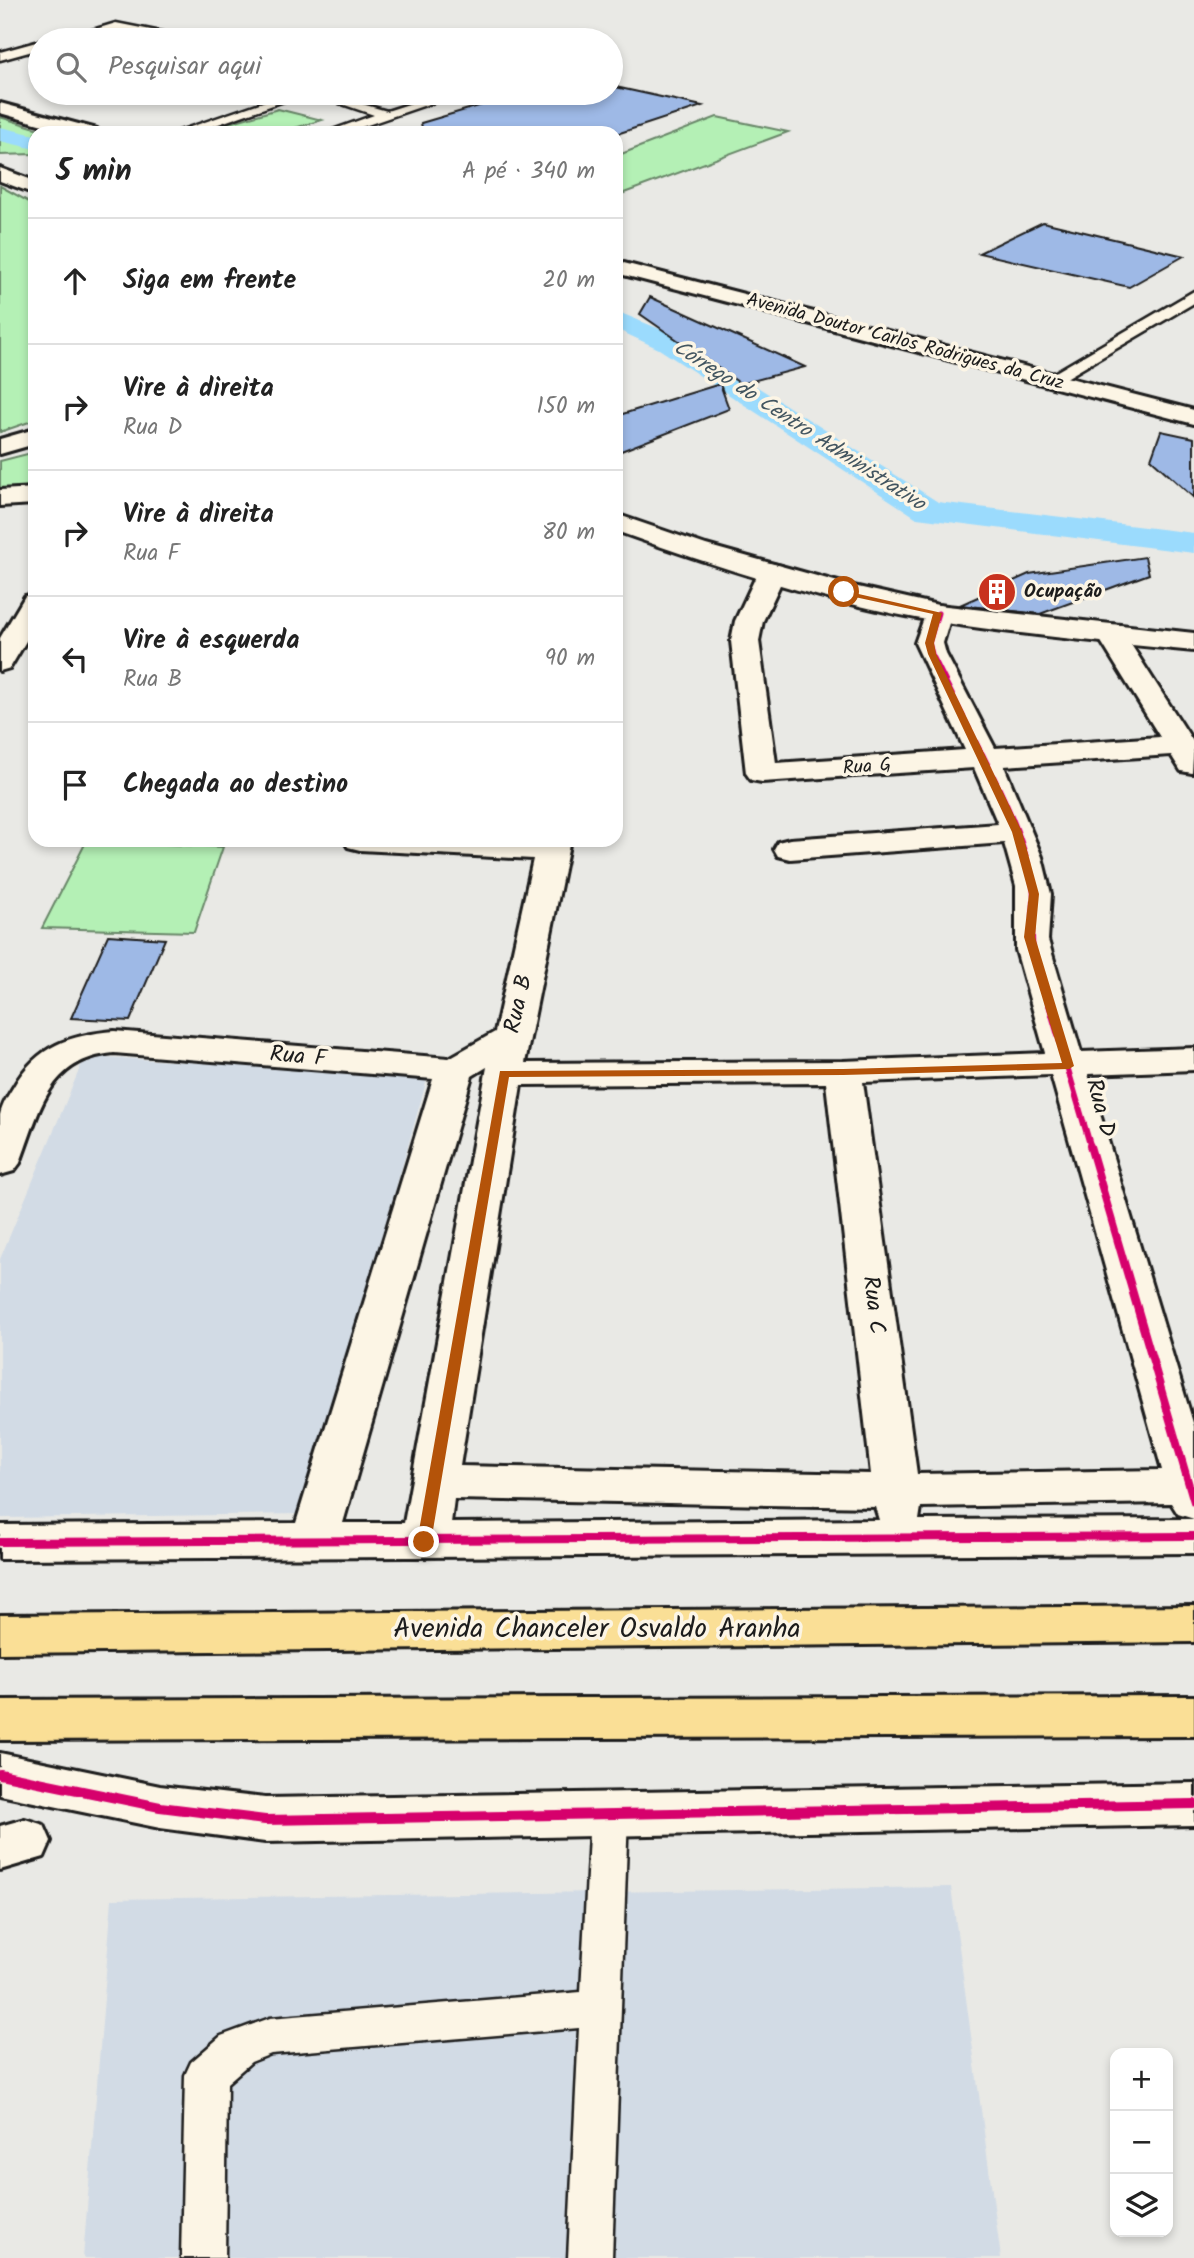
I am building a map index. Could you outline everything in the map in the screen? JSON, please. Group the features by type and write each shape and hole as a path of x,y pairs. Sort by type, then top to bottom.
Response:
{"main road":[{"name":"Avenida Chanceler Osvaldo Aranha","path":"0,1634 1194,1625"},
{"path":"0,1720 1194,1716"}],"street":[{"path":"0,108 66,126"},
{"path":"0,174 28,185"},
{"name":"Avenida Doutor Carlos Rodrigues da Cruz","path":"623,269 1194,417"},
{"path":"0,447 28,438"},
{"path":"0,498 28,496"},
{"path":"623,525 651,536 772,572 937,613 1111,635 1194,642"},
{"path":"623,532 651,536"},
{"name":"Rua G","path":"772,572 749,621 745,641 761,772 983,758 1187,756"},
{"name":"Rua D","path":"937,613 929,643 932,654 1017,832 1034,894 1030,937 1193,1491"},
{"path":"0,662 28,614"},
{"path":"1111,635 1187,756"},
{"path":"790,849 1017,832"},
{"name":"Rua B","path":"424,1542 508,1056 554,847"},
{"name":"Rua F","path":"0,1163 34,1082 44,1067 78,1045 114,1042 455,1070"},
{"path":"315,1539 455,1070 508,1056 843,1072 1069,1066 1194,1059"},
{"name":"Rua C","path":"843,1072 901,1537"},
{"path":"436,1482 897,1491 1193,1491"},
{"path":"0,1542 315,1539 424,1542 1194,1536"},
{"path":"0,1774 160,1807 265,1819 1194,1804"}],"lane":[{"path":"0,56 28,48"},
{"path":"201,126 265,105"},
{"path":"353,105 389,115"},
{"path":"355,126 419,105"},
{"path":"358,125 363,126"},
{"path":"1050,380 1194,296"},
{"path":"590,2258 609,1814"},
{"path":"203,2258 206,2075 236,2049 270,2036 600,2008"}],"shaded area":[{"path":"85,1056 428,1076 303,1514 0,1518 0,1259"},
{"path":"951,1887 1001,2258 83,2258 112,1899"}],"green space":[{"path":"278,109 322,120 302,126 218,126"},
{"path":"0,117 29,126 28,154 0,155"},
{"path":"717,117 788,132 623,193 623,153"},
{"path":"0,186 28,201 28,422 0,432"},
{"path":"28,454 28,487 0,489 0,461"},
{"path":"83,847 223,847 194,932 42,928"}],"building":[{"path":"623,89 702,106 623,132 623,126 422,126 421,123 482,105 623,105"},
{"path":"1043,222 1184,256 1129,287 979,253"},
{"path":"650,297 805,367 741,384 640,314"},
{"path":"720,384 729,409 623,450 623,414"},
{"path":"1161,431 1194,438 1194,498 1151,459"},
{"path":"1145,557 1149,574 1040,614 960,605 1029,574"},
{"path":"108,935 165,939 130,1021 71,1018"}],"waterway":[{"path":"0,134 28,141"},
{"name":"Córrego do Centro Administrativo","path":"623,322 669,343 929,511 1194,543"}],"cycle path":[{"path":"938,613 929,643 932,654 1003,798 1025,857 1034,894 1031,932 1033,950 1194,1502"},
{"path":"0,1542 1194,1536"},
{"path":"0,1774 160,1807 265,1820 1194,1804"}],"place":[{"name":"Ocupação","path":"997,592"}],"route":[{"path":"424,1542 504,1074 843,1072 1069,1066 1028,931 1034,894 1017,832 932,654 929,643 937,613 844,592"}]}
